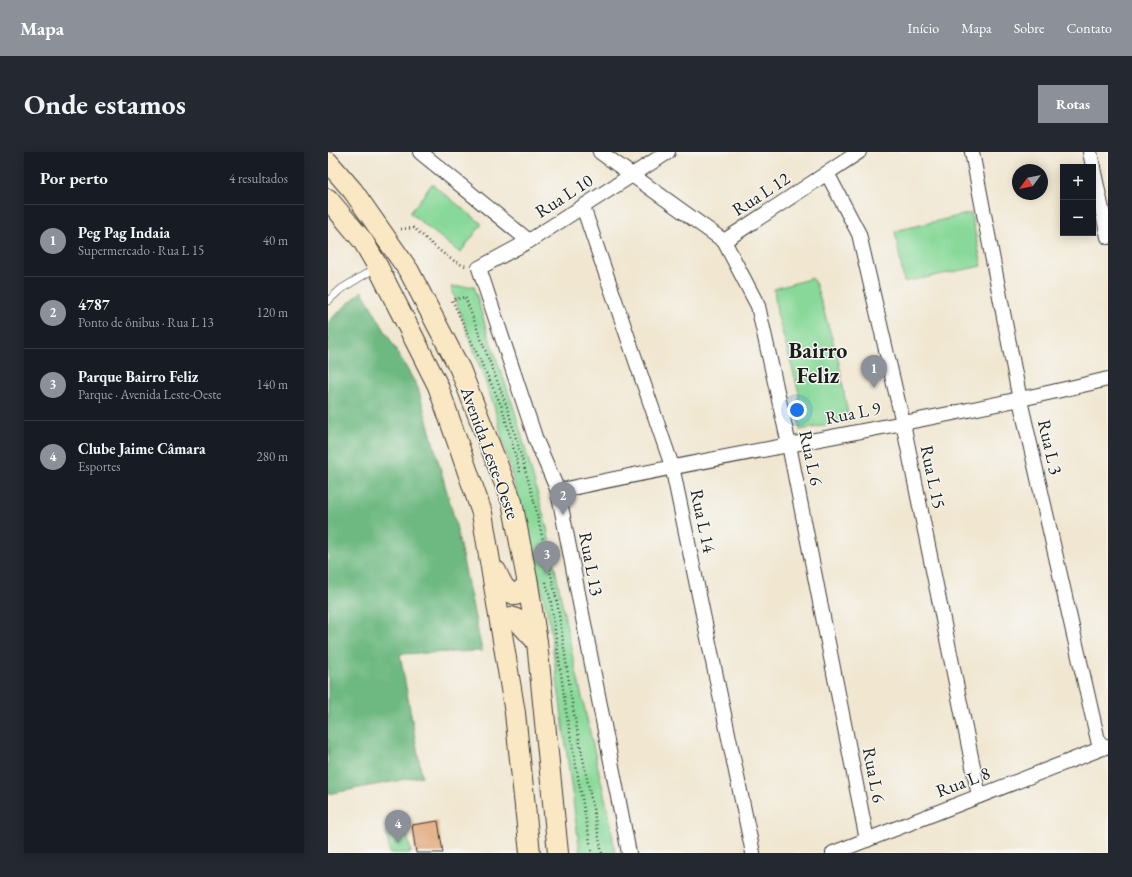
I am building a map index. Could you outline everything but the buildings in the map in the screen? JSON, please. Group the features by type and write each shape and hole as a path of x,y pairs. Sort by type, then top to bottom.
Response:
{"main road":[{"name":"Avenida Leste-Oeste","path":"328,162 353,191 409,271 460,369 512,502 528,584 536,642 558,853"},
{"name":"Avenida Leste-Oeste","path":"328,199 362,242 378,267 438,386 482,513 491,558 515,713 530,853"},
{"path":"491,558 502,585 510,593 516,595 528,584"},
{"path":"501,622 511,617 516,619 536,642"}],"street":[{"path":"420,152 529,241"},
{"name":"Rua L 6","path":"600,152 631,176 724,241 758,306 789,445 867,840"},
{"name":"Rua L 10","path":"479,268 529,241 668,152"},
{"name":"Rua L 12","path":"724,241 859,152"},
{"name":"Rua L 3","path":"972,152 1020,400 1104,747"},
{"path":"1090,152 1092,164"},
{"name":"Rua L 15","path":"827,173 859,234 903,423 979,796"},
{"path":"1096,181 1108,237"},
{"name":"Rua L 14","path":"583,206 672,466 753,853"},
{"name":"Rua L 13","path":"479,268 536,440 558,490 628,853"},
{"name":"Rua L 9","path":"558,490 672,466 1020,400 1108,379"},
{"name":"Rua L 8","path":"832,853 1104,747"}],"lane":[{"path":"328,301 341,290 378,267"}],"path":[{"path":"395,224 400,229 414,228 446,255 463,266 479,268"}],"green space":[{"path":"432,184 482,224 460,253 410,213"},
{"path":"971,213 982,266 904,282 895,231"},
{"path":"812,278 816,285 838,358 849,421 800,430 797,412 799,393 777,313 774,289"},
{"path":"474,286 488,335 514,408 547,528 572,653 610,820 615,853 580,853 549,619 494,406 451,287"},
{"path":"362,291 418,388 455,521 482,651 400,654 422,776 328,794 328,322"},
{"path":"406,829 411,853 390,853 386,832"}],"place":[{"name":"Peg Pag Indaia","path":"874,388"},
{"name":"4787","path":"563,515"},
{"name":"Parque Bairro Feliz","path":"547,574"},
{"name":"Clube Jaime Câmara","path":"398,843"}],"district":[{"name":"Bairro Feliz","path":"818,362"}]}
